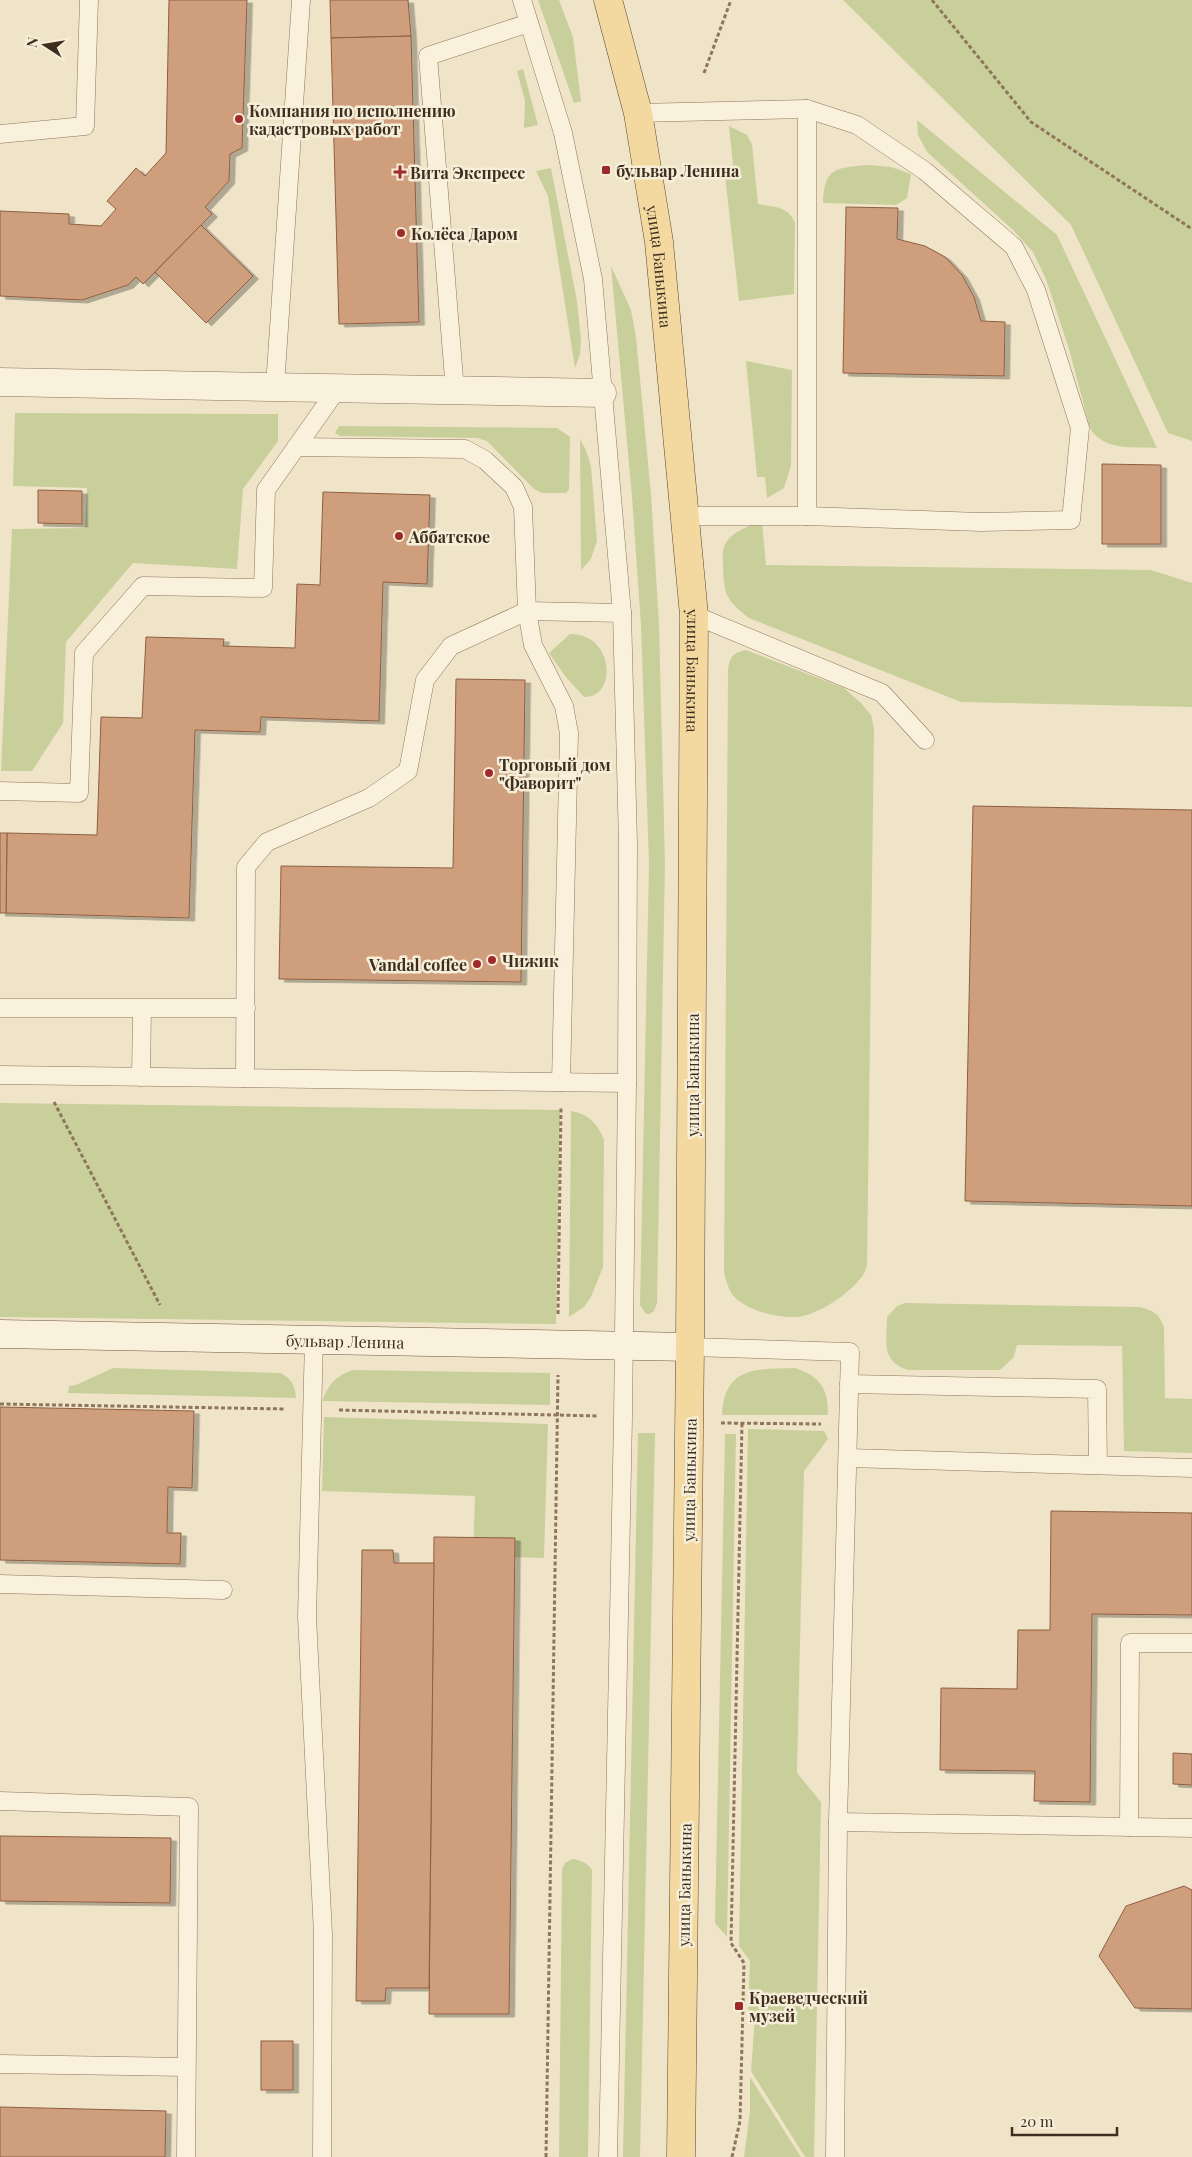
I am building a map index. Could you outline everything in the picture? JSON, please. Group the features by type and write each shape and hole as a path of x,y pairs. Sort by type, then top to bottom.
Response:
{"main road":[{"name":"улица Баныкина","path":"608,0 638,113 659,242 694,615 690,1347 681,2157"}],"street":[{"path":"0,382 602,393"},
{"name":"бульвар Ленина","path":"0,1334 690,1347"}],"lane":[{"path":"0,134 85,126 88,0"},
{"path":"275,388 301,0"},
{"path":"522,0 563,133 592,279 622,613 628,843 627,1083 624,1346 608,2157"},
{"path":"455,391 428,56 529,23"},
{"path":"807,109 808,516"},
{"path":"638,113 807,109 857,125 924,171 1014,247 1036,290 1080,428 1071,520 981,522 808,516 686,516"},
{"path":"0,791 79,793 84,653 143,586 263,588 266,490 338,388"},
{"path":"296,448 464,449 485,460 514,487 523,507 527,611 533,645 564,706 570,733 561,1082"},
{"path":"245,1078 246,867 267,842 370,798 408,771 425,680 451,646 527,611 622,613"},
{"path":"694,615 882,693 925,740"},
{"path":"0,1008 246,1008"},
{"path":"142,1009 142,1077"},
{"path":"0,1075 627,1083"},
{"path":"314,1340 307,1618 323,1934 322,2157"},
{"path":"690,1347 850,1352 838,1822 835,2157"},
{"path":"849,1384 1097,1389 1098,1465"},
{"path":"848,1458 1192,1468"},
{"path":"0,1584 223,1590"},
{"path":"1130,1827 1130,1643 1192,1644"},
{"path":"0,1801 189,1807 186,2157"},
{"path":"838,1822 1192,1828"},
{"path":"0,2064 186,2067"}],"path":[{"path":"704,72 731,0"},
{"path":"932,0 1031,122 1192,229"},
{"path":"39,1075 178,1338"},
{"path":"546,2157 561,1082"},
{"path":"722,1423 848,1424"},
{"path":"732,2157 740,2121 744,1962 732,1943 742,1423"}],"green space":[{"path":"538,0 559,0 573,37 581,101 574,103"},
{"path":"843,0 1192,0 1192,441 1168,433 1071,225"},
{"path":"523,69 538,125 524,128 525,101 517,71"},
{"path":"917,120 1057,235 1157,448 1111,444 1103,441 1090,428 1069,349 1046,279 1033,252 1013,230 927,152 918,135"},
{"path":"729,126 747,135 752,144 758,204 785,210 795,223 794,294 739,301 724,166 733,165"},
{"path":"868,165 891,167 911,174 907,198 896,205 823,203 826,182 829,176 840,169"},
{"path":"551,168 577,301 581,339 580,354 575,368 548,196 536,171"},
{"path":"611,266 631,310 636,337 651,494 659,624 665,863 657,1303 654,1311 650,1314 646,1314 640,1305 649,864 641,625 632,497"},
{"path":"746,361 792,370 791,466 784,488 767,498 765,477 757,477"},
{"path":"15,413 278,414 278,441 243,489 237,569 133,563 66,642 63,723 32,771 1,771 12,529 85,528 87,488 13,486"},
{"path":"339,426 557,428 570,437 569,489 566,493 542,493 534,489 487,441 477,438 340,436 335,433"},
{"path":"580,439 591,466 597,541 591,559 581,570"},
{"path":"762,522 766,565 1151,570 1192,583 1192,707 961,702 749,618 735,606 728,596 723,576 723,552 725,544 738,531"},
{"path":"570,634 585,636 596,644 603,654 606,677 602,687 595,695 584,697 565,676 549,653"},
{"path":"746,650 844,688 871,715 874,729 867,1266 861,1278 842,1296 811,1314 795,1317 764,1313 745,1305 732,1294 724,1273 728,670 732,656"},
{"path":"0,1103 560,1110 556,1324 0,1317"},
{"path":"571,1111 588,1117 599,1129 604,1140 603,1267 591,1297 584,1307 569,1317"},
{"path":"905,1303 1139,1307 1151,1311 1160,1318 1164,1327 1165,1398 1192,1399 1192,1453 1124,1451 1122,1346 1017,1345 1014,1357 1000,1370 908,1370 893,1361 889,1355 886,1342 887,1317 897,1306"},
{"path":"113,1368 281,1373 292,1383 296,1398 68,1393 69,1386 76,1385"},
{"path":"795,1368 811,1375 821,1385 828,1406 828,1415 722,1415 724,1399 729,1387 736,1379 756,1370"},
{"path":"353,1370 550,1373 550,1405 322,1401 333,1381"},
{"path":"324,1417 548,1424 544,1558 473,1556 475,1496 322,1491"},
{"path":"748,1429 824,1431 828,1439 804,1471 797,1773 821,1802 814,2157 805,2157 751,2071 755,2017 748,2016 750,1961 739,1946"},
{"path":"638,1433 655,1433 640,2157 623,2157"},
{"path":"725,1434 736,1434 727,1937 715,1923"},
{"path":"572,1859 584,1862 592,1870 588,2157 559,2157 562,1869 565,1863"},
{"path":"750,2077 801,2157 744,2157 750,2111"}],"building":[{"path":"169,0 247,0 242,148 230,154 229,181 205,207 212,214 143,284 136,277 128,285 82,300 0,296 0,211 69,214 69,224 101,226 116,209 107,201 136,168 145,176 166,153"},
{"path":"330,0 408,0 411,36 331,38"},
{"path":"411,36 419,322 339,324 331,38"},
{"path":"846,207 898,208 897,239 925,246 945,257 962,275 974,297 981,321 1005,322 1004,376 843,373"},
{"path":"201,225 253,276 206,323 155,272"},
{"path":"1102,464 1161,465 1161,544 1102,544"},
{"path":"38,490 82,491 82,524 38,523"},
{"path":"323,492 430,495 427,584 383,582 379,721 261,717 260,732 195,730 189,918 6,913 7,833 97,835 101,717 142,718 146,637 224,639 223,646 295,648 297,584 320,585"},
{"name":"Торговый дом \"Фаворит\"","path":"456,679 525,680 521,982 279,979 281,866 453,868"},
{"path":"973,806 1192,810 1192,1206 965,1201"},
{"path":"0,833 7,833 6,913 0,913"},
{"path":"0,1407 194,1411 192,1488 168,1487 167,1533 181,1533 180,1564 0,1560"},
{"path":"1051,1511 1192,1513 1192,1615 1092,1614 1090,1802 1034,1801 1035,1771 940,1770 941,1688 1017,1689 1018,1630 1050,1630"},
{"path":"434,1537 515,1538 509,2014 429,2014"},
{"path":"362,1550 393,1550 394,1563 434,1563 429,1988 386,1988 385,2001 356,2001"},
{"path":"1173,1753 1192,1754 1192,1785 1173,1784"},
{"path":"0,1836 171,1838 170,1903 0,1901"},
{"path":"1184,1886 1192,1890 1192,2009 1135,2008 1099,1956 1126,1906"},
{"path":"261,2041 293,2041 293,2090 261,2090"},
{"path":"0,2107 166,2111 165,2157 0,2157"}],"place":[{"name":"Компания по исполнению кадастровых работ","path":"239,119"},
{"name":"бульвар Ленина","path":"606,170"},
{"name":"Вита Экспресс","path":"400,172"},
{"name":"Колёса Даром","path":"401,233"},
{"name":"Аббатское","path":"399,536"},
{"name":"Торговый дом \"Фаворит\"","path":"489,773"},
{"name":"Чижик","path":"492,960"},
{"name":"Vandal coffee","path":"477,964"},
{"name":"Краеведческий музей","path":"739,2006"}]}
